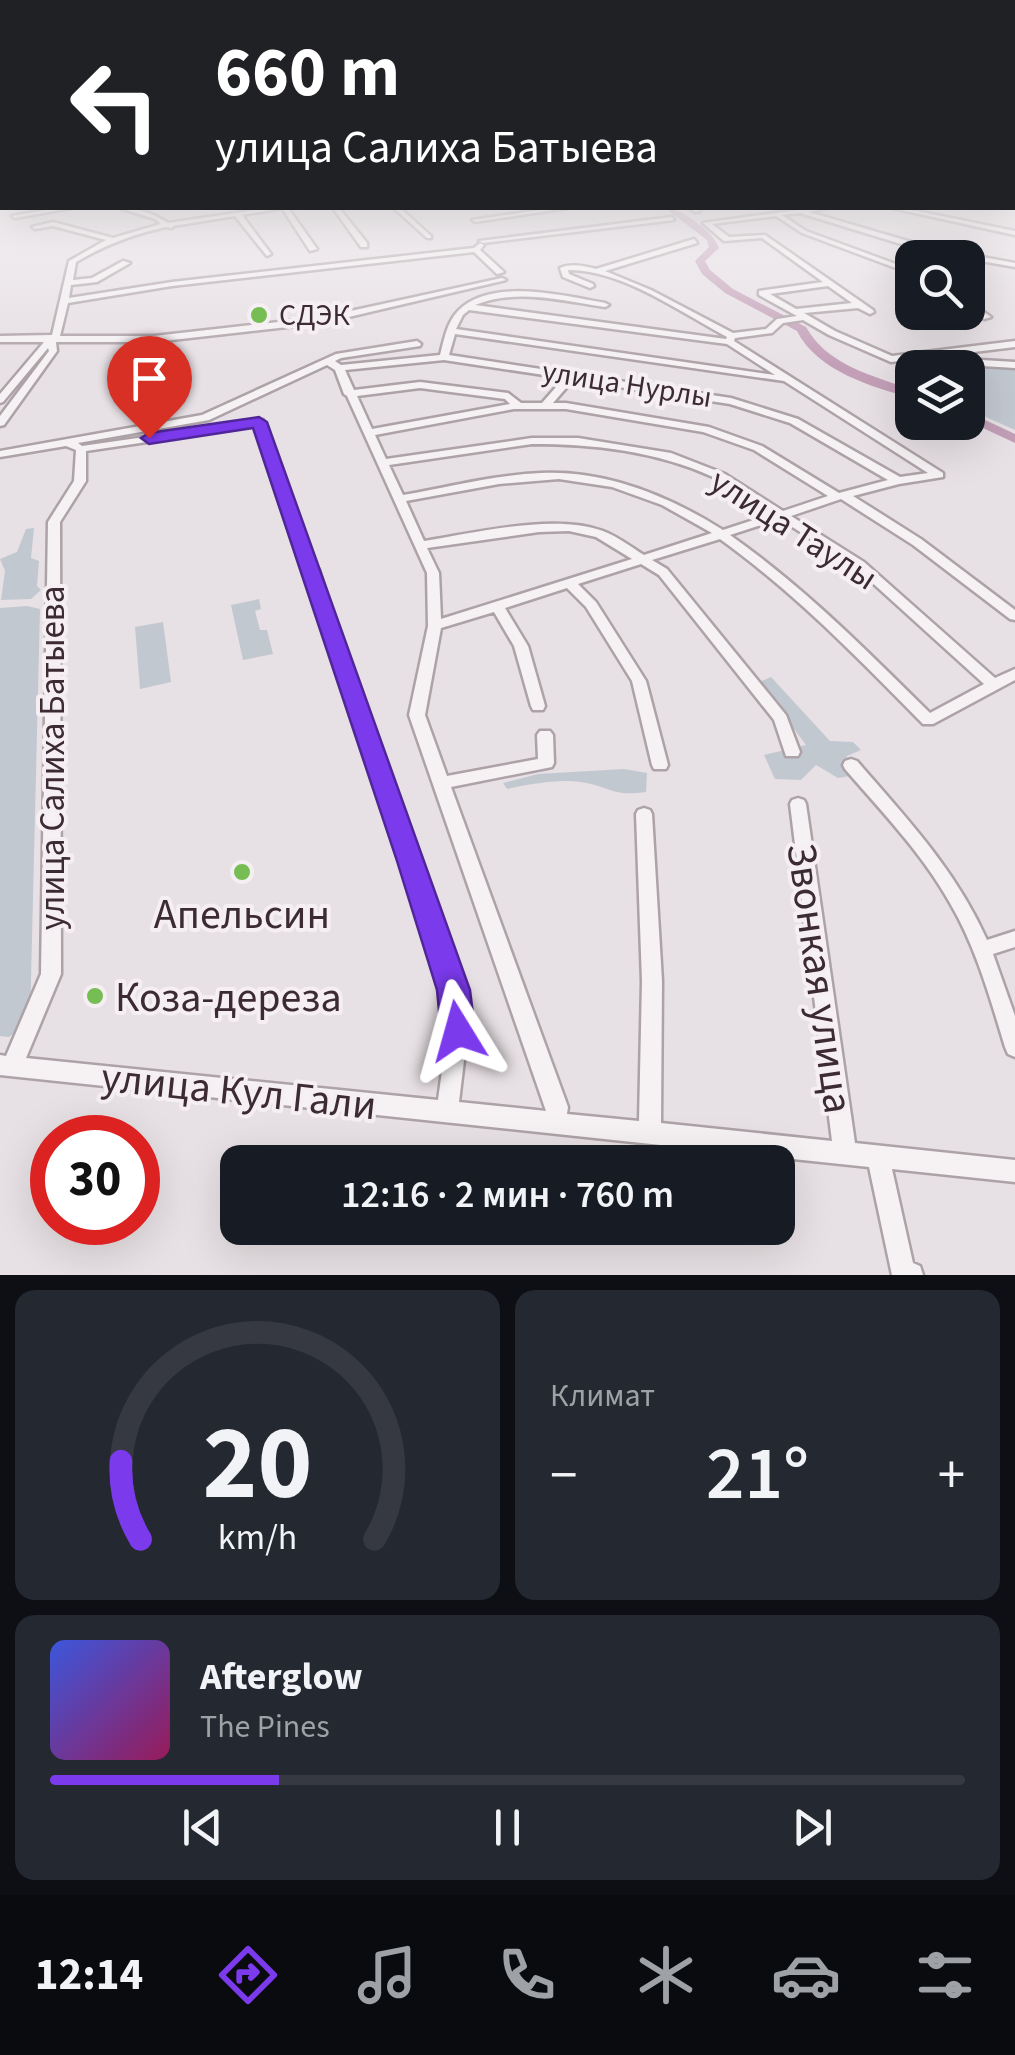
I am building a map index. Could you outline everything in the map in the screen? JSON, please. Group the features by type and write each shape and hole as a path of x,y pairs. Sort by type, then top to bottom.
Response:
{"street":[{"path":"0,400 52,340 73,261 103,246"},
{"path":"262,246 267,254"},
{"path":"310,246 313,249"},
{"path":"64,301 172,284 476,250 480,246"},
{"path":"597,271 677,246"},
{"path":"776,246 870,312"},
{"path":"840,246 895,266"},
{"path":"915,246 1015,265"},
{"path":"0,341 154,339 322,320 501,276 476,250"},
{"path":"68,283 94,280 126,263"},
{"path":"435,626 841,497 898,480 939,475 786,380 730,339 597,271 564,268 566,275 590,286"},
{"path":"827,284 762,293 798,315 890,359 1015,344"},
{"path":"444,357 451,331 468,307 503,292 604,304"},
{"path":"468,307 610,329 730,339 768,331 780,321 798,315 858,305"},
{"path":"546,405 610,329"},
{"path":"451,331 786,380"},
{"path":"0,423 54,352 52,340"},
{"path":"73,445 210,416 352,354 417,344"},
{"name":"улица Нурлы","path":"334,365 444,357 732,401 794,421 898,480"},
{"path":"985,363 1015,365"},
{"path":"334,365 433,573 435,626 417,715 557,1107 556,1124"},
{"path":"23,371 39,370"},
{"path":"349,394 420,385 508,396 518,406"},
{"path":"367,434 518,406 546,405 705,429 758,448 917,542 1015,616"},
{"path":"0,454 259,422 305,559 313,569 347,684 355,693 378,772 454,990 459,1020 447,1111"},
{"name":"улица Таулы","path":"383,463 532,442 578,442 667,455 720,476 860,566 993,684"},
{"name":"улица Салиха Батыева","path":"6,1066 37,1015 52,974 54,522 80,482 73,445"},
{"path":"399,499 528,479 578,478 630,488 680,507 795,590 928,720 1015,674"},
{"path":"420,545 568,527 600,534 663,572 781,718 792,752"},
{"path":"569,584 591,604 639,681 660,765"},
{"path":"498,608 521,646 538,706"},
{"path":"442,783 546,763 544,735"},
{"path":"850,764 944,877 982,950 1015,1046"},
{"name":"Звонкая улица","path":"798,804 845,1152"},
{"path":"644,814 652,980 650,1131"},
{"path":"982,950 1015,939"},
{"name":"улица Кул Гали","path":"6,1066 1015,1171"},
{"path":"878,1156 907,1273"}],"shaded area":[{"path":"985,363 1015,364 1015,430 985,417"},
{"path":"34,528 31,558 39,561 37,586 41,590 31,599 1,600 5,571 0,559 17,552 26,529"},
{"path":"259,599 261,609 255,611 260,630 267,630 273,654 243,660 231,605"},
{"path":"0,608 40,609 30,1021 9,1037 0,1036"},
{"path":"163,622 171,682 140,689 135,627"},
{"path":"771,677 830,741 853,742 861,750 847,756 850,776 838,778 816,765 801,780 775,779 764,755 806,745 759,682"},
{"path":"624,769 647,773 646,792 617,792 572,781 507,789 503,783 538,774"}],"waterway":[{"path":"713,246 700,261 716,282 802,329 819,353 833,363 895,388"},
{"path":"985,424 1015,439"}],"place":[{"name":"СДЭК","path":"259,315"},
{"name":"Апельсин","path":"242,872"},
{"name":"Коза-дереза","path":"95,996"}],"route":[{"path":"149,438 259,422 305,559 313,569 347,684 355,693 378,772 412,861 412,871 454,990 458,1031"}]}
